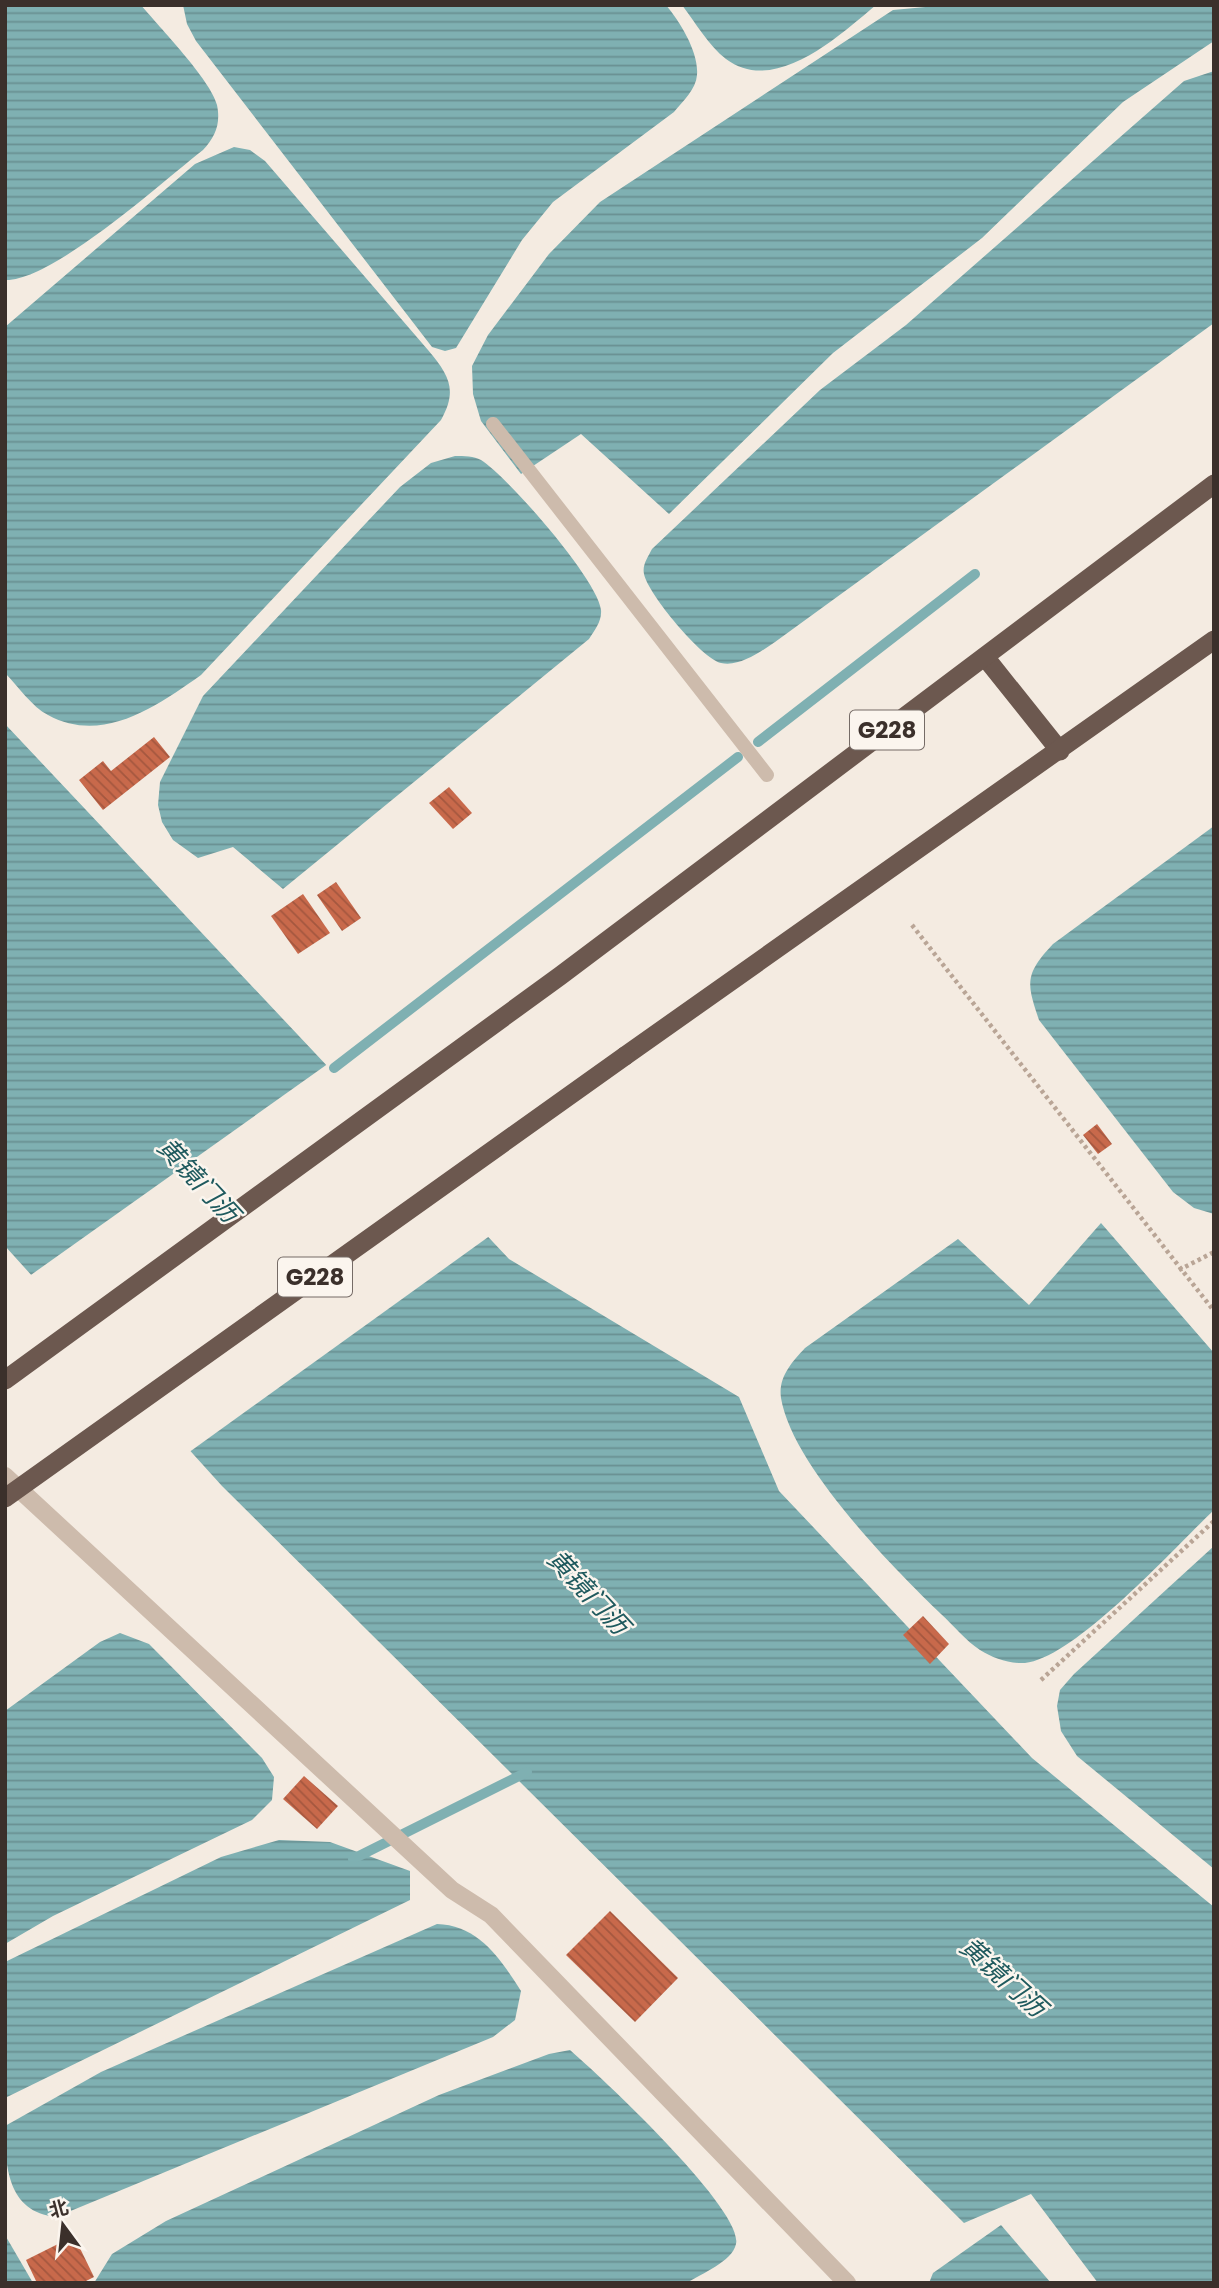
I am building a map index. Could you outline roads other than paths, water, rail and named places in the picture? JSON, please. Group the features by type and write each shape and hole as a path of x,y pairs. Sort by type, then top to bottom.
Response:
{"highway":[{"name":"G228","path":"5,1380 560,976 1214,484"},
{"name":"G228","path":"5,1498 1214,640"},
{"path":"985,657 1060,751"}],"street":[{"path":"5,1476 452,1890 491,1915 847,2283"}],"lane":[{"path":"492,424 767,775"}],"water":[{"path":"5,5 141,5 205,82 217,105 218,118 214,135 203,150 107,227 50,265 25,276 5,280"},
{"path":"183,5 666,5 692,47 697,75 692,90 674,112 553,202 522,240 456,348 445,351 432,347 196,41 187,24"},
{"path":"682,5 876,5 826,45 806,57 786,66 765,70 745,69 726,59 708,41"},
{"path":"947,5 1214,5 1214,41 1123,102 982,238 833,353 669,514 581,434 521,474 481,421 473,394 472,366 488,335 549,254 600,202 893,10"},
{"path":"1214,71 1214,323 775,642 750,658 735,663 721,663 712,659 689,638 655,596 644,574 644,567 652,549 820,390 906,325 1184,81"},
{"path":"234,147 250,150 265,161 428,350 446,375 449,400 441,420 201,675 166,699 129,718 89,726 69,723 42,711 5,673 5,327 195,164"},
{"path":"455,456 469,456 481,460 494,470 530,507 569,554 585,576 601,610 594,632 589,639 283,889 233,847 198,858 173,840 162,822 158,805 160,782 203,696 400,487 431,463"},
{"name":"黄镜门沥","path":"5,724 509,1259 739,1397 779,1491 1032,1758 1214,1907 1214,2283 1098,2283 1031,2194 964,2223 222,1486 5,1246"},
{"path":"1214,826 1214,1214 1194,1208 1173,1192 1039,1020 1030,987 1037,963 1053,944"},
{"path":"1101,1223 1214,1353 1214,1510 1124,1598 1070,1642 1046,1657 1025,1663 1007,1661 985,1653 965,1638 897,1570 847,1514 804,1453 789,1425 781,1398 782,1383 791,1364 805,1348 958,1239 1029,1305"},
{"path":"1214,1546 1214,1869 1077,1756 1061,1731 1057,1706 1060,1690 1074,1674"},
{"path":"120,1633 149,1644 262,1758 274,1777 272,1800 252,1820 53,1916 5,1944 5,1711 100,1642"},
{"path":"279,1840 330,1842 410,1871 410,1900 5,2098 5,1962 221,1857"},
{"path":"437,1924 464,1930 476,1937 496,1956 521,1991 515,2020 493,2037 56,2217 40,2213 18,2197 8,2171 5,2126 101,2072"},
{"path":"570,2050 667,2144 718,2203 732,2227 736,2244 723,2262 687,2283 94,2283 112,2254 166,2221 439,2095 549,2054"},
{"path":"1001,2225 1051,2283 929,2283 933,2273"},
{"path":"5,2235 33,2283 5,2283"}],"waterway":[{"path":"758,742 975,574"},
{"path":"334,1068 738,757"},
{"path":"353,1859 527,1772"}]}
